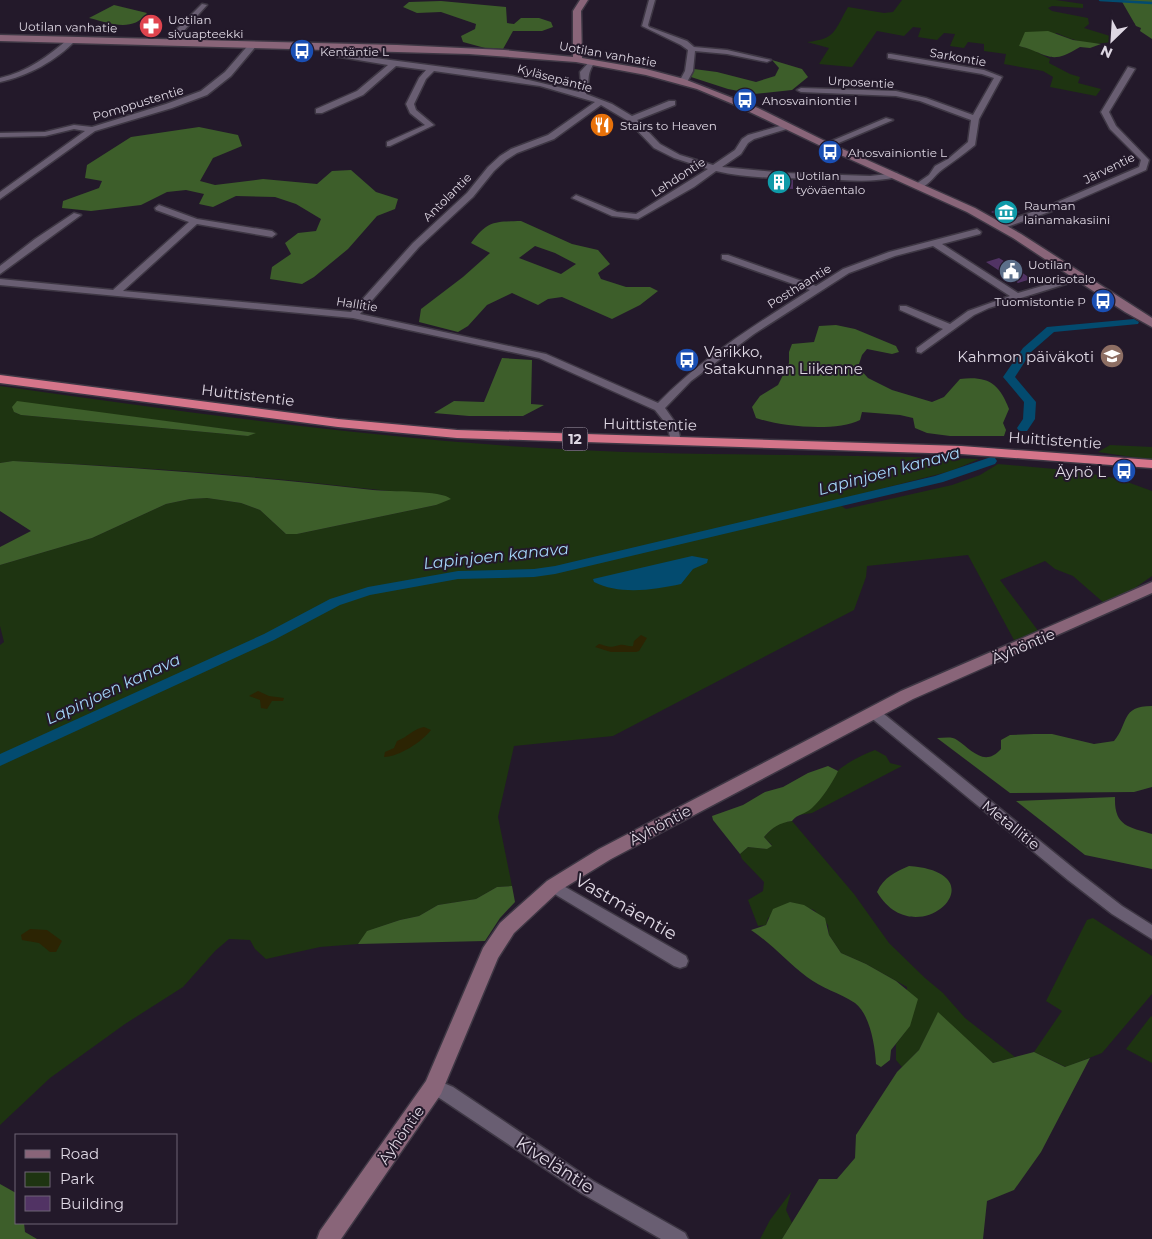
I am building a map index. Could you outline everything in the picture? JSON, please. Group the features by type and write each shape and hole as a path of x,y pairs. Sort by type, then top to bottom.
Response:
{"highway":[{"name":"Huittistentie","path":"0,379 338,423 457,434 960,450 1152,464"}],"main road":[{"path":"578,60 576,24 578,11 584,0"},
{"name":"Uotilan vanhatie","path":"0,38 483,52 578,60 683,82 743,104 826,145 970,209 1000,226 1152,323"},
{"name":"Äyhöntie","path":"328,1239 434,1087 490,954 507,928 553,886 605,854 907,695 1152,587"}],"street":[{"path":"652,0 644,25 646,28 684,43 692,49 727,52 767,60"},
{"path":"169,42 204,5"},
{"path":"0,80 22,73 50,57 72,40"},
{"name":"Pomppustentie","path":"0,196 92,129 169,106 204,93 228,74 254,44"},
{"path":"683,82 689,70 692,49"},
{"name":"Kyläsepäntie","path":"340,54 395,63 498,75 582,95 632,120 642,133 657,146 675,156 713,169 747,175 866,180 894,175"},
{"name":"Sarkontie","path":"892,56 984,72 998,77 975,119 972,143 951,161 938,168 932,177 919,186"},
{"path":"582,95 585,86 584,72 591,62"},
{"path":"319,111 360,93 395,63"},
{"path":"390,144 430,125 413,111 410,104 423,78 433,67"},
{"name":"Järventie","path":"1000,226 1049,209 1143,168 1145,160 1140,152 1126,143 1109,122 1105,112 1131,69"},
{"name":"Urposentie","path":"801,90 869,94 880,92 928,102 975,119"},
{"name":"Antolantie","path":"353,315 416,245 470,195 490,169 514,150 551,137 599,102"},
{"path":"632,120 672,103"},
{"path":"826,145 890,120"},
{"name":"Lehdontie","path":"576,198 621,216 629,218 638,216 738,152 751,137 787,126"},
{"path":"0,135 45,134 74,128 92,129"},
{"path":"159,208 195,221 272,234"},
{"path":"0,271 38,241 77,215"},
{"path":"115,293 195,221"},
{"name":"Posthaantie","path":"659,408 687,379 751,332 816,289 863,263 977,232"},
{"path":"935,243 1016,296"},
{"path":"725,257 816,289"},
{"path":"920,350 971,313 1016,296 1080,278"},
{"name":"Hallitie","path":"0,282 353,315 542,356 659,408"},
{"path":"903,308 950,328"},
{"path":"659,408 672,425 676,441"},
{"name":"Metallitie","path":"874,713 1073,876 1117,910 1152,933"},
{"name":"Vastmäentie","path":"553,886 680,961"},
{"name":"Kiveläntie","path":"434,1087 447,1092 587,1187 679,1239"}],"green space":[{"path":"902,0 1056,0 1083,4 1083,8 1052,6 1048,8 1052,11 1088,18 1089,24 1084,28 1110,36 1111,42 1083,42 1057,33 1019,46 1033,50 1050,59 1049,63 1080,77 1078,83 1101,89 1096,96 1050,87 1053,77 1043,71 1004,64 1006,54 984,51 984,44 968,42 964,48 950,46 955,34 944,33 937,40 918,37 921,28 913,27 904,36 877,31 852,67 819,64 829,48 807,42 817,41 829,36 837,28 848,7 884,13 893,12"},
{"path":"1121,0 1152,0 1152,39 1140,31 1141,28 1136,26"},
{"path":"441,1 506,7 507,23 514,24 521,18 539,18 551,22 553,27 542,31 513,31 503,49 485,48 463,42 461,36 475,29 476,24 441,12 417,13 403,7 409,2"},
{"path":"114,5 147,13 135,23 128,25 113,24 89,18"},
{"path":"1048,31 1073,40 1101,44 1090,48 1080,47 1070,53 1055,57 1019,46 1025,32"},
{"path":"772,60 802,69 808,77 792,90 754,94 728,89 691,77 694,69 717,72 756,82 775,76 779,68"},
{"path":"199,127 238,135 242,146 213,158 200,181 215,185 263,179 317,184 332,171 351,170 376,192 398,199 395,209 377,216 348,249 314,277 302,284 270,279 272,267 291,254 285,243 298,233 316,231 321,219 296,204 275,197 236,196 213,207 199,204 204,194 186,190 167,192 141,205 91,211 62,208 63,201 99,188 102,181 85,178 87,165 131,137"},
{"path":"521,221 572,244 598,250 610,264 598,273 601,279 626,287 650,287 658,291 640,305 612,319 562,297 548,299 538,305 512,293 487,305 468,326 458,332 419,322 421,309 463,277 490,253 471,243 482,230 498,222","holes":["535,246 555,253 576,264 561,274 519,258"]},
{"path":"836,325 855,329 896,346 899,352 892,354 867,349 862,355 858,367 868,378 892,390 932,402 944,397 960,379 978,379 991,383 1001,393 1009,409 1003,423 1006,430 1004,436 950,436 927,433 915,428 913,418 862,412 860,420 850,424 823,427 794,426 756,418 752,407 760,396 778,385 789,363 789,352 792,344 814,342 819,326"},
{"path":"502,358 532,360 531,404 544,405 523,416 469,416 434,413 454,401 484,402"},
{"path":"0,386 269,422 472,443 650,453 979,459 951,471 834,501 846,509 952,485 980,475 998,464 1077,471 1119,479 1152,491 1152,576 1135,588 1104,603 1073,576 1055,569 1045,561 1000,580 1039,632 1014,640 968,555 867,566 866,577 854,610 613,736 514,746 498,817 512,886 497,887 476,899 438,905 419,916 400,920 368,931 358,944 320,947 266,959 255,949 250,940 229,939 215,951 183,987 125,1024 50,1078 0,1125 0,645 4,642 0,626 0,565 92,538 166,504 190,499 207,498 241,503 260,510 286,534 297,534 436,505 443,495 170,470 13,461 0,463","holes":["17,402 255,433 248,436 21,415 14,412"]},
{"path":"17,401 256,433 248,436 21,415 14,412 12,407"},
{"path":"1110,445 1152,447 1152,460 1098,452"},
{"path":"13,461 238,476 373,490 437,494 451,499 436,505 297,534 286,534 260,510 241,503 207,498 190,499 166,504 92,538 0,565 0,547 31,531 0,511 0,463"},
{"path":"1152,706 1152,787 1134,792 1010,793 937,738 955,739 983,757 995,754 1001,749 1001,740 1010,735 1052,734 1094,744 1114,741 1130,713 1135,709"},
{"path":"875,750 886,756 890,763 902,766 812,813 799,815 817,802 840,769 854,759"},
{"path":"828,766 838,771 823,796 810,810 792,821 776,826 770,831 764,837 772,846 767,849 748,847 740,854 713,820 712,816 743,805 765,792 783,787 808,773"},
{"path":"1115,797 1117,814 1124,824 1152,834 1152,869 1085,855 1016,801"},
{"path":"792,821 854,894 889,943 943,993 965,1018 1015,1057 993,1063 938,1013 919,1050 902,1067 896,1060 896,1044 905,1032 907,987 866,964 841,953 829,935 828,925 814,910 790,902 768,918 766,925 758,926 748,900 763,891 764,882 742,859 740,854 748,847 767,849 772,845 764,837 778,823"},
{"path":"909,866 936,872 950,882 951,895 943,906 929,915 912,917 893,910 877,892 887,879"},
{"path":"512,886 515,902 500,918 485,941 358,944 367,931 419,916 438,905 476,899 497,887"},
{"path":"790,902 804,905 825,918 829,935 841,953 866,964 896,981 918,999 910,1026 891,1050 890,1060 881,1067 876,1064 871,1031 860,1008 849,999 807,977 751,930 766,925 773,909"},
{"path":"1093,918 1152,956 1152,994 1102,1053 1066,1067 1034,1052 1062,1011 1046,1001 1087,920"},
{"path":"938,1012 993,1063 1034,1052 1065,1067 1090,1058 1041,1152 1014,1190 987,1201 983,1239 782,1239 819,1179 837,1179 855,1158 856,1135 897,1072 919,1050"},
{"path":"1152,1017 1152,1063 1126,1049"},
{"path":"0,1184 15,1192 15,1224 24,1224 25,1232 37,1239 0,1239"},
{"path":"791,1192 786,1210 792,1223 782,1239 760,1239 770,1220"}],"sand":[{"path":"641,635 647,638 639,651 636,652 611,652 595,647 599,644 610,647 633,646 634,641"},
{"path":"258,691 269,696 284,698 283,701 272,701 267,709 261,708 260,700 249,696"},
{"path":"424,727 431,730 417,743 397,754 384,757 385,752 394,748 397,741"},
{"path":"30,929 47,930 62,941 56,952 50,952 39,943 22,940 21,935"}],"water":[{"path":"692,556 708,559 707,563 693,569 681,584 660,588 625,590 604,586 594,582 593,579"}],"building":[{"name":"Uotilan työväentalo","path":"773,180 793,180 793,189 774,188"},
{"name":"Rauman lainamakasiini","path":"1005,205 1020,212 1006,219 991,212"},
{"name":"Uotilan nuorisotalo","path":"999,258 1031,279 1018,283 986,262"}],"waterway":[{"path":"1100,0 1152,3"},
{"name":"Lapinjoen kanava","path":"1023,428 1029,419 1030,402 1009,377 1021,356 1038,338 1051,329 1134,322"},
{"name":"Lapinjoen kanava","path":"0,760 269,637 335,602 368,591 458,575 534,573 555,570 939,479 991,461"}],"place":[{"name":"Uotilan sivuapteekki","path":"151,26"},
{"name":"Kentäntie L","path":"302,51"},
{"name":"Ahosvainiontie I","path":"745,100"},
{"name":"Stairs to Heaven","path":"602,125"},
{"name":"Ahosvainiontie L","path":"830,152"},
{"name":"Uotilan työväentalo","path":"779,182"},
{"name":"Rauman lainamakasiini","path":"1006,212"},
{"name":"Uotilan nuorisotalo","path":"1011,271"},
{"name":"Tuomistontie P","path":"1103,301"},
{"name":"Kahmon päiväkoti","path":"1112,356"},
{"name":"Varikko, Satakunnan Liikenne","path":"687,360"},
{"name":"Äyhö L","path":"1124,471"}]}
